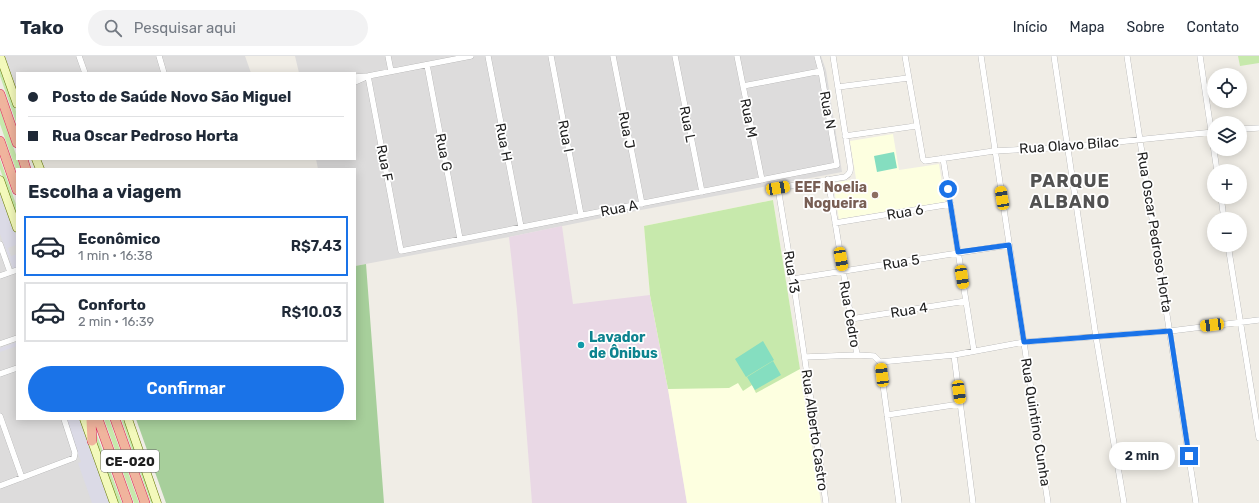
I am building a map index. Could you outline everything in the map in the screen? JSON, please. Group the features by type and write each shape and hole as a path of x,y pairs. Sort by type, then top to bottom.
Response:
{"highway":[{"path":"0,94 16,140"},
{"path":"0,141 16,187"},
{"path":"90,420 92,441"},
{"name":"CE-020","path":"98,420 128,503"},
{"name":"CE-020","path":"115,420 145,503"}],"main road":[{"path":"0,56 16,101"},
{"path":"0,180 16,225"},
{"path":"84,420 114,503"},
{"path":"128,420 157,503"}],"street":[{"path":"79,56 85,72"},
{"path":"159,56 164,72"},
{"path":"388,56 391,72"},
{"path":"356,77 391,72 471,56"},
{"name":"Rua H","path":"488,56 521,228"},
{"name":"Rua I","path":"550,56 581,215"},
{"name":"Rua J","path":"613,56 642,204"},
{"name":"Rua L","path":"675,56 702,192"},
{"name":"Rua M","path":"737,56 762,180"},
{"name":"Rua N","path":"817,56 821,71 837,165"},
{"path":"828,179 845,177 849,174 850,170 833,56"},
{"path":"845,136 916,126 904,56"},
{"name":"Rua Quintino Cunha","path":"981,56 1048,503"},
{"path":"1054,56 1096,337 1124,503"},
{"name":"Rua Oscar Pedroso Horta","path":"1127,56 1196,503"},
{"path":"1200,56 1210,116"},
{"name":"Rua G","path":"427,65 460,239"},
{"path":"743,86 821,71"},
{"path":"356,82 368,76"},
{"name":"Rua F","path":"368,76 401,250"},
{"path":"838,87 908,78"},
{"name":"Rua Olavo Bilac","path":"916,126 923,160 925,161 994,150 1068,147 1207,133"},
{"path":"1247,129 1259,128"},
{"path":"943,158 974,351"},
{"name":"Rua A","path":"401,250 521,228 837,165"},
{"name":"Rua 13","path":"805,357 778,188 828,179"},
{"name":"Rua Cedro","path":"828,179 857,355 874,356 880,362"},
{"name":"Rua 6","path":"835,223 951,204"},
{"path":"0,244 10,272"},
{"name":"Rua 5","path":"793,279 1009,245"},
{"path":"1229,252 1259,438"},
{"path":"0,276 16,270"},
{"name":"Rua 4","path":"851,319 966,301"},
{"path":"900,503 880,362 954,355 1024,342 1170,331 1259,320"},
{"path":"0,344 16,338"},
{"path":"805,357 857,355"},
{"path":"954,355 973,503"},
{"name":"Rua Alberto Castro","path":"805,357 826,503"},
{"path":"0,374 16,368"},
{"path":"888,415 960,404"},
{"path":"0,416 22,478"},
{"path":"0,486 74,458 75,452 64,420"}],"shaded area":[{"path":"0,56 245,56 251,72 16,72 16,101"},
{"path":"295,56 821,56 826,70 842,172 356,266 356,168 318,168 316,160 356,160 356,72 299,72"},
{"path":"893,134 899,170 939,164 945,202 839,219 833,183 856,179 850,141"},
{"path":"0,180 16,225 16,420 84,420 114,503 0,503"},
{"path":"0,190 16,235 16,245 8,248 11,256 16,254 16,268 13,269 0,234 0,204 2,203 0,199"},
{"path":"773,200 821,503 687,503 668,389 650,295 644,226"},
{"path":"562,226 573,304 650,295 668,389 687,503 532,503 517,310 509,237"},
{"path":"16,342 16,346 0,352 0,348"},
{"path":"66,420 81,420 110,503 92,503 78,463 81,462"}],"green space":[{"path":"1238,56 1259,56 1259,63 1240,66"},
{"path":"0,66 16,111 16,122 0,76"},
{"path":"0,109 16,155 16,160 18,160 21,168 16,168 16,170 0,124"},
{"path":"894,152 897,168 877,172 874,156"},
{"path":"0,159 16,204 16,215 0,169"},
{"path":"773,200 800,369 756,393 752,385 743,391 738,383 729,388 668,389 650,295 644,226"},
{"path":"366,264 384,503 166,503 136,420 356,420 356,266"},
{"path":"763,341 774,360 746,377 735,359"},
{"path":"773,361 781,375 755,390 747,377"},
{"path":"104,420 109,420 139,503 134,503"},
{"path":"121,420 127,426 154,503 151,503"},
{"path":"94,427 122,503 118,503 95,438"}],"place":[{"name":"EEF Noelia Nogueira","path":"875,195"},
{"name":"Lavador de Ônibus","path":"581,345"}],"district":[{"name":"PARQUE ALBANO","path":"1070,191"}],"route":[{"path":"948,189 958,252 1009,245 1024,342 1170,331 1189,456"}]}
